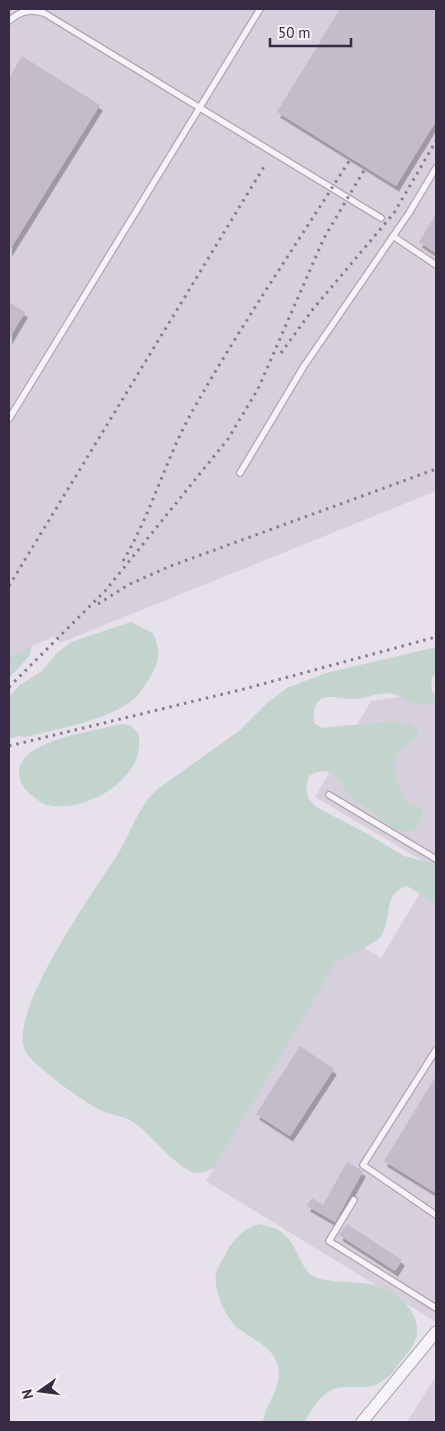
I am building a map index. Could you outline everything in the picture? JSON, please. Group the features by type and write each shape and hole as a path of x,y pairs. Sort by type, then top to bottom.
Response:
{"street":[{"path":"362,1422 436,1332"}],"lane":[{"path":"9,419 260,9"},
{"path":"9,21 26,10 44,13 381,218"},
{"path":"240,473 304,366 393,236 436,168"},
{"path":"393,236 436,265"},
{"path":"329,795 436,859"},
{"path":"436,1050 363,1164 436,1215"},
{"path":"354,1200 329,1241 436,1308"}],"shaded area":[{"path":"9,9 436,9 436,491 60,643 54,636 9,657"},
{"path":"131,622 153,633 158,651 153,673 137,696 125,706 99,718 27,737 18,736 9,739 9,697 20,685 42,671 57,653 71,642"},
{"path":"32,646 30,655 9,678 9,657"},
{"path":"436,647 436,673 431,684 432,704 425,705 410,702 392,694 383,693 357,699 326,697 317,703 314,711 314,723 322,728 393,721 413,724 418,732 417,737 400,750 395,760 397,782 404,799 421,808 423,818 416,828 409,832 394,828 355,800 335,776 330,773 324,771 317,772 309,776 306,787 308,798 316,807 366,833 404,856 436,864 436,904 407,886 399,889 394,894 382,935 373,943 335,964 214,1168 200,1173 190,1171 175,1161 136,1124 126,1118 93,1106 60,1084 26,1052 23,1034 28,1010 40,981 56,951 119,852 141,810 159,788 240,730 267,703 287,688 326,673"},
{"path":"436,692 436,1322 206,1181 349,938 381,958 435,868 315,797 371,701"},
{"path":"121,724 130,725 138,733 139,748 135,761 128,773 105,793 76,805 48,805 38,800 24,787 19,776 19,770 24,759 34,750 65,737"},
{"path":"259,1224 284,1234 311,1275 325,1280 365,1283 389,1290 397,1295 410,1309 417,1326 417,1334 413,1346 389,1376 373,1386 340,1388 328,1392 314,1406 305,1422 263,1422 279,1378 276,1361 265,1347 234,1324 225,1311 217,1288 216,1281 219,1265 230,1246 243,1232"},
{"path":"436,1376 436,1422 407,1422"}],"building":[{"path":"340,9 436,9 436,121 396,186 277,112"},
{"path":"22,56 100,105 9,251 9,78"},
{"path":"436,214 436,253 419,242"},
{"path":"9,302 25,312 9,339"},
{"path":"300,1046 334,1069 290,1136 256,1114"},
{"path":"436,1076 436,1193 384,1161"},
{"path":"347,1162 363,1171 335,1222 307,1206 312,1198 323,1205"},
{"path":"347,1224 402,1260 395,1271 339,1235"}],"railway":[{"path":"281,353 313,309 394,213 436,141"},
{"path":"123,561 134,542 186,422 253,310 351,158"},
{"path":"9,586 265,165"},
{"path":"9,687 105,591 228,439 258,389 324,238 366,167"},
{"path":"98,604 130,584 168,567 436,469"},
{"path":"9,746 244,689 436,637"}]}
